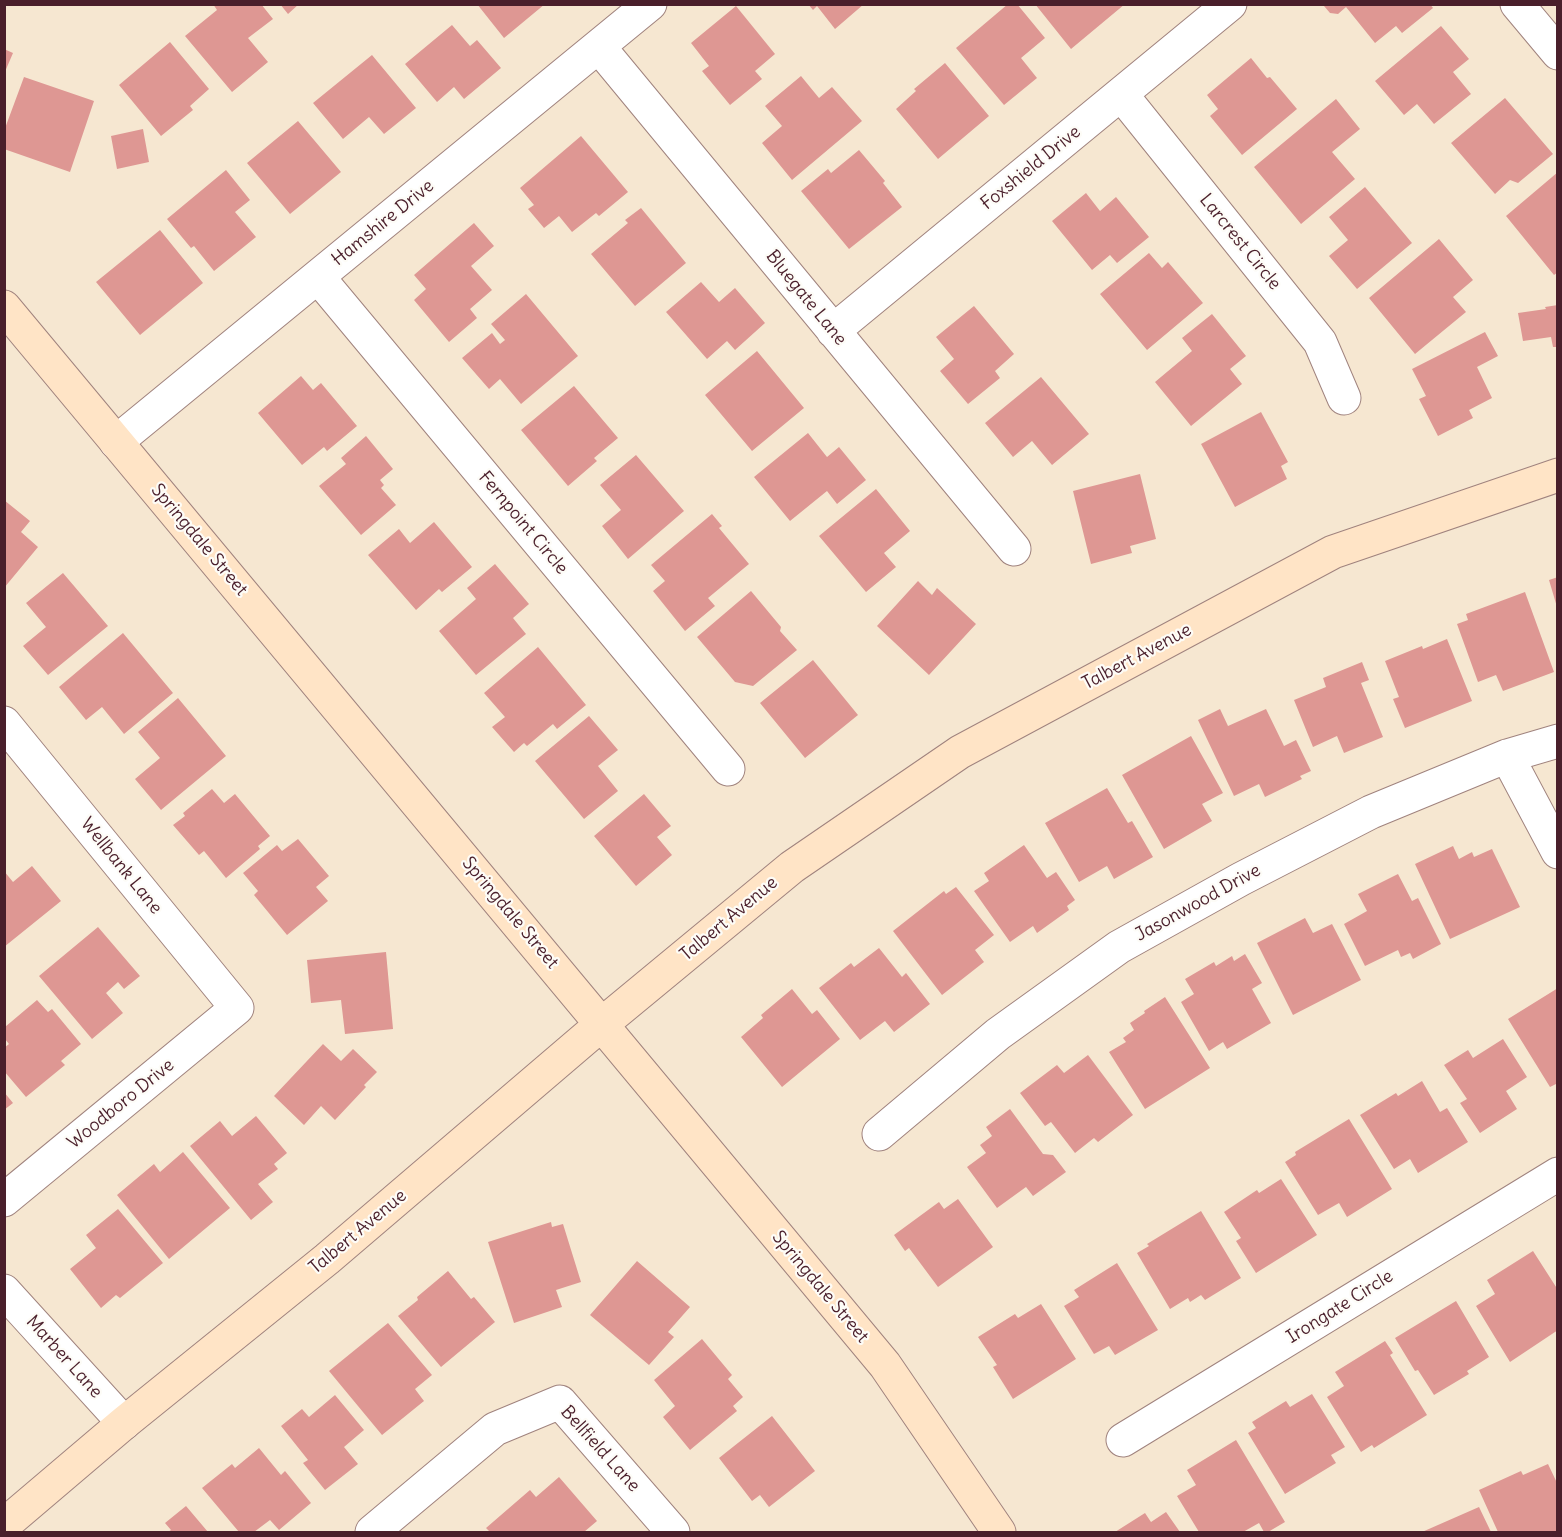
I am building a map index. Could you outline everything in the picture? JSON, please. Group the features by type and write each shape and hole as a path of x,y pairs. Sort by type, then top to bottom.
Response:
{"street":[{"name":"Hamshire Drive","path":"117,442 650,4"},
{"name":"Foxshield Drive","path":"833,332 1230,4"},
{"path":"1517,4 1557,53"},
{"name":"Bluegate Lane","path":"599,47 1014,549"},
{"name":"Larcrest Circle","path":"1121,94 1320,342 1344,398"},
{"name":"Fernpoint Circle","path":"318,277 728,769"},
{"name":"Springdale Street","path":"4,307 885,1365 999,1533"},
{"name":"Talbert Avenue","path":"4,1525 124,1423 327,1259 602,1024 792,867 960,752 1333,552 1557,476"},
{"name":"Wellbank Lane","path":"4,723 237,1008"},
{"name":"Jasonwood Drive","path":"879,1134 998,1034 1119,947 1241,879 1371,812 1507,756 1557,741"},
{"path":"1507,756 1557,852"},
{"name":"Woodboro Drive","path":"4,1200 237,1008"},
{"name":"Irongate Circle","path":"1123,1440 1557,1173"},
{"name":"Marber Lane","path":"4,1291 124,1423"},
{"name":"Bellfield Lane","path":"372,1533 495,1430 560,1402 674,1533"}],"building":[{"path":"213,4 261,4 273,19 248,38 268,62 232,92 185,36 217,10"},
{"path":"280,4 299,4 288,14"},
{"path":"477,4 545,4 504,38"},
{"path":"808,4 864,4 835,29 817,6 813,10"},
{"path":"1008,4 1017,4 1045,38 1021,58 1037,78 1004,105 956,48"},
{"path":"1035,4 1125,4 1071,49"},
{"path":"1325,4 1430,4 1433,8 1402,33 1396,26 1375,43 1346,7 1338,14 1330,13 1324,6"},
{"path":"736,6 775,54 755,71 762,79 730,105 702,71 709,66 691,43"},
{"path":"452,25 470,46 477,40 501,68 464,99 454,87 437,102 405,64"},
{"path":"1441,26 1469,59 1453,72 1471,94 1434,124 1417,104 1404,115 1375,81"},
{"path":"170,42 209,89 190,106 193,110 161,136 119,85"},
{"path":"4,49 13,53 4,74"},
{"path":"372,55 416,108 384,134 369,117 343,139 313,103"},
{"path":"1251,58 1297,109 1242,155 1210,116 1218,109 1207,95"},
{"path":"945,63 989,116 938,159 896,109 916,91 914,89"},
{"path":"801,76 819,98 832,87 862,121 792,180 762,143 782,126 765,106"},
{"path":"24,77 94,101 70,172 4,149 4,131"},
{"path":"1505,98 1553,154 1518,183 1510,180 1495,194 1451,143"},
{"path":"1336,99 1360,129 1332,152 1355,179 1301,224 1254,167"},
{"path":"298,121 341,172 290,214 247,163"},
{"path":"143,129 149,162 117,169 111,136"},
{"path":"581,136 628,192 599,216 596,213 572,232 559,216 544,228 528,209 534,205 520,188"},
{"path":"859,150 885,181 883,183 902,207 849,249 801,191 828,169 831,173"},
{"path":"226,170 250,200 235,212 256,237 214,271 194,246 191,248 167,219"},
{"path":"1558,172 1558,272 1554,275 1506,216"},
{"path":"1365,187 1412,243 1357,289 1329,256 1348,240 1329,217"},
{"path":"1086,193 1100,211 1116,197 1149,237 1117,263 1110,255 1092,270 1052,221"},
{"path":"641,208 686,263 635,306 591,254 628,223 625,220"},
{"path":"474,223 494,246 471,266 492,290 470,309 477,318 449,342 414,300 426,289 414,275"},
{"path":"160,230 203,283 140,335 96,282"},
{"path":"1439,239 1473,280 1453,297 1466,312 1415,354 1369,298"},
{"path":"1149,253 1162,268 1168,262 1203,303 1147,350 1100,294"},
{"path":"701,282 719,302 735,288 765,323 735,350 727,341 707,359 666,312"},
{"path":"526,294 578,356 521,404 500,379 489,389 462,358 492,333 500,344 505,340 491,324"},
{"path":"1558,305 1558,347 1553,347 1551,337 1523,341 1518,313"},
{"path":"974,306 1014,354 995,371 1000,378 968,404 940,371 954,359 936,337"},
{"path":"1212,314 1246,356 1230,369 1242,384 1191,426 1155,382 1192,351 1182,338"},
{"path":"1485,332 1498,356 1477,367 1492,398 1469,410 1473,418 1438,436 1419,399 1426,396 1412,369"},
{"path":"757,351 804,408 752,451 705,395"},
{"path":"301,376 313,390 321,383 357,426 327,451 324,447 302,465 258,413"},
{"path":"1041,377 1089,434 1052,465 1032,441 1013,457 985,423"},
{"path":"574,386 618,438 594,458 597,461 568,486 521,430"},
{"path":"1261,412 1288,462 1281,466 1287,479 1235,507 1201,444"},
{"path":"808,433 827,457 839,447 866,480 837,504 827,491 790,521 754,477"},
{"path":"366,436 393,469 380,480 384,485 381,488 396,505 361,535 319,486 346,464 341,458"},
{"path":"636,455 684,511 628,559 602,526 621,510 600,485"},
{"path":"1140,474 1156,539 1130,546 1132,553 1091,564 1073,491"},
{"path":"876,489 910,531 884,553 896,567 866,592 819,536"},
{"path":"4,500 30,521 21,532 38,547 4,588"},
{"path":"712,514 722,526 719,528 749,564 708,598 715,606 685,631 653,591 665,581 651,565"},
{"path":"434,522 472,567 442,592 439,589 416,610 368,555 399,529 410,543"},
{"path":"495,564 529,604 513,618 526,634 476,675 439,631 476,599 467,588"},
{"path":"63,573 108,626 48,675 23,646 46,627 26,603"},
{"path":"1558,577 1558,607 1557,607 1549,580"},
{"path":"918,581 932,595 937,588 976,624 929,675 877,626"},
{"path":"751,591 797,650 753,686 735,682 697,637"},
{"path":"1525,592 1554,672 1503,691 1496,675 1478,682 1457,624 1468,620 1466,614"},
{"path":"123,633 173,693 124,734 102,707 86,720 59,687"},
{"path":"1447,639 1472,701 1405,728 1393,699 1399,697 1385,661"},
{"path":"538,647 586,705 557,729 553,724 527,746 524,743 514,752 492,727 505,717 484,693"},
{"path":"813,660 858,715 805,758 760,703"},
{"path":"1362,662 1369,680 1361,683 1383,737 1344,753 1337,736 1313,747 1294,700 1326,687 1323,678"},
{"path":"178,698 226,756 161,810 135,779 160,758 138,732"},
{"path":"1220,709 1228,726 1266,709 1284,746 1296,740 1311,771 1300,776 1302,779 1265,797 1259,784 1234,796 1198,720"},
{"path":"589,716 618,750 598,766 618,791 584,819 535,761"},
{"path":"1191,736 1223,793 1202,804 1212,821 1164,849 1122,775"},
{"path":"1107,788 1128,823 1132,821 1153,857 1114,879 1107,866 1079,882 1045,823"},
{"path":"212,789 224,803 235,794 270,836 258,846 260,849 226,878 204,851 199,855 173,825 185,816 183,813"},
{"path":"644,794 671,826 657,837 672,855 636,886 594,836"},
{"path":"298,839 329,876 316,887 328,901 287,935 254,895 258,891 243,873 277,845 282,851"},
{"path":"1024,845 1047,878 1056,872 1075,900 1067,906 1069,910 1037,933 1033,926 1010,942 974,891 989,881 984,873"},
{"path":"1453,846 1459,859 1472,852 1474,857 1492,849 1520,907 1450,939 1415,864"},
{"path":"32,866 61,901 4,947 4,871 13,882"},
{"path":"1398,874 1412,901 1418,898 1441,944 1413,959 1410,953 1401,957 1398,950 1365,966 1344,924 1367,911 1358,894"},
{"path":"956,887 994,935 975,950 984,962 942,995 893,931 944,891 946,894"},
{"path":"1305,918 1313,933 1332,924 1361,980 1293,1015 1257,943"},
{"path":"98,927 140,976 124,989 118,982 106,993 123,1013 92,1039 39,976"},
{"path":"879,948 902,977 906,973 930,1004 894,1032 885,1021 860,1040 819,988 851,963 854,967"},
{"path":"386,952 393,1029 345,1034 341,1000 311,1003 307,960"},
{"path":"1245,954 1262,983 1252,989 1271,1023 1227,1049 1223,1042 1209,1051 1181,1002 1194,994 1185,979 1214,962 1216,966 1232,956 1234,961"},
{"path":"1558,988 1558,1083 1550,1087 1508,1019"},
{"path":"792,989 812,1014 817,1010 840,1039 782,1087 741,1037 763,1018 761,1015"},
{"path":"1165,997 1210,1068 1145,1109 1109,1052 1126,1042 1123,1038 1134,1030 1130,1023"},
{"path":"37,1000 48,1012 52,1009 81,1044 61,1061 65,1065 26,1097 4,1071 4,1048 9,1044 5,1039 5,1027"},
{"path":"1503,1039 1527,1077 1506,1091 1517,1109 1480,1133 1460,1103 1467,1099 1444,1065 1468,1050 1473,1058"},
{"path":"323,1044 341,1061 353,1049 377,1072 335,1120 321,1106 304,1125 274,1096"},
{"path":"1088,1055 1133,1115 1098,1142 1094,1138 1075,1153 1051,1122 1045,1126 1020,1093 1057,1065 1064,1073"},
{"path":"1422,1081 1440,1112 1447,1108 1468,1142 1418,1173 1410,1159 1394,1169 1360,1115 1396,1093 1398,1096"},
{"path":"4,1092 13,1103 4,1110"},
{"path":"1010,1109 1043,1154 1053,1155 1066,1172 1033,1196 1026,1187 997,1208 967,1167 986,1153 980,1145 992,1136 986,1127"},
{"path":"256,1116 287,1153 274,1164 278,1169 258,1184 273,1202 251,1220 190,1146 220,1121 232,1136"},
{"path":"1349,1119 1392,1189 1347,1217 1339,1203 1318,1215 1285,1162 1296,1155 1295,1152"},
{"path":"183,1152 230,1208 169,1259 117,1195 154,1164 160,1172"},
{"path":"1281,1179 1317,1235 1256,1273 1236,1241 1241,1238 1224,1212 1257,1190 1259,1193"},
{"path":"958,1199 993,1247 938,1287 909,1248 905,1251 894,1235 939,1202 944,1209"},
{"path":"118,1209 163,1263 120,1298 116,1295 101,1308 70,1269 96,1248 86,1235"},
{"path":"1201,1211 1241,1278 1205,1300 1201,1295 1190,1302 1188,1298 1170,1309 1137,1253 1149,1246 1147,1244"},
{"path":"551,1222 552,1227 563,1224 581,1282 556,1290 562,1307 514,1323 488,1242"},
{"path":"1533,1251 1558,1290 1558,1330 1510,1362 1476,1306 1495,1294 1487,1280"},
{"path":"637,1261 690,1307 668,1332 674,1337 649,1365 590,1315"},
{"path":"1117,1263 1158,1330 1115,1355 1109,1346 1094,1354 1064,1306 1079,1297 1074,1290"},
{"path":"448,1271 471,1299 474,1297 495,1322 441,1367 398,1316"},
{"path":"1456,1301 1489,1357 1467,1371 1469,1374 1434,1395 1418,1370 1415,1371 1395,1338"},
{"path":"1041,1304 1076,1359 1013,1399 993,1367 997,1365 978,1337 1015,1314 1018,1318"},
{"path":"388,1323 432,1375 415,1389 424,1401 382,1435 329,1371"},
{"path":"702,1339 732,1375 728,1379 743,1397 733,1406 737,1411 690,1450 663,1417 675,1406 654,1380"},
{"path":"1385,1341 1393,1353 1390,1355 1427,1415 1374,1448 1372,1445 1361,1452 1327,1397 1344,1386 1335,1372"},
{"path":"1312,1394 1345,1447 1331,1455 1336,1463 1285,1494 1248,1433 1256,1428 1252,1422 1286,1401 1290,1407"},
{"path":"335,1395 364,1430 344,1447 358,1464 325,1490 303,1463 308,1460 281,1426 302,1409 309,1417"},
{"path":"772,1416 815,1471 769,1507 760,1495 752,1501 719,1458"},
{"path":"1236,1440 1285,1522 1268,1532 1264,1532 1259,1523 1243,1532 1199,1532 1177,1496 1196,1485 1187,1470"},
{"path":"259,1448 281,1475 285,1471 311,1503 279,1530 270,1520 254,1532 239,1532 202,1488 232,1464 235,1468"},
{"path":"1548,1464 1558,1485 1558,1532 1498,1532 1479,1490 1521,1471 1523,1475"},
{"path":"559,1477 597,1521 584,1532 490,1532 486,1528 530,1490 536,1497"},
{"path":"186,1506 208,1532 168,1532 171,1530 165,1523"},
{"path":"1479,1507 1491,1532 1422,1532"},
{"path":"1166,1512 1180,1532 1115,1532 1145,1513 1151,1522"}]}
